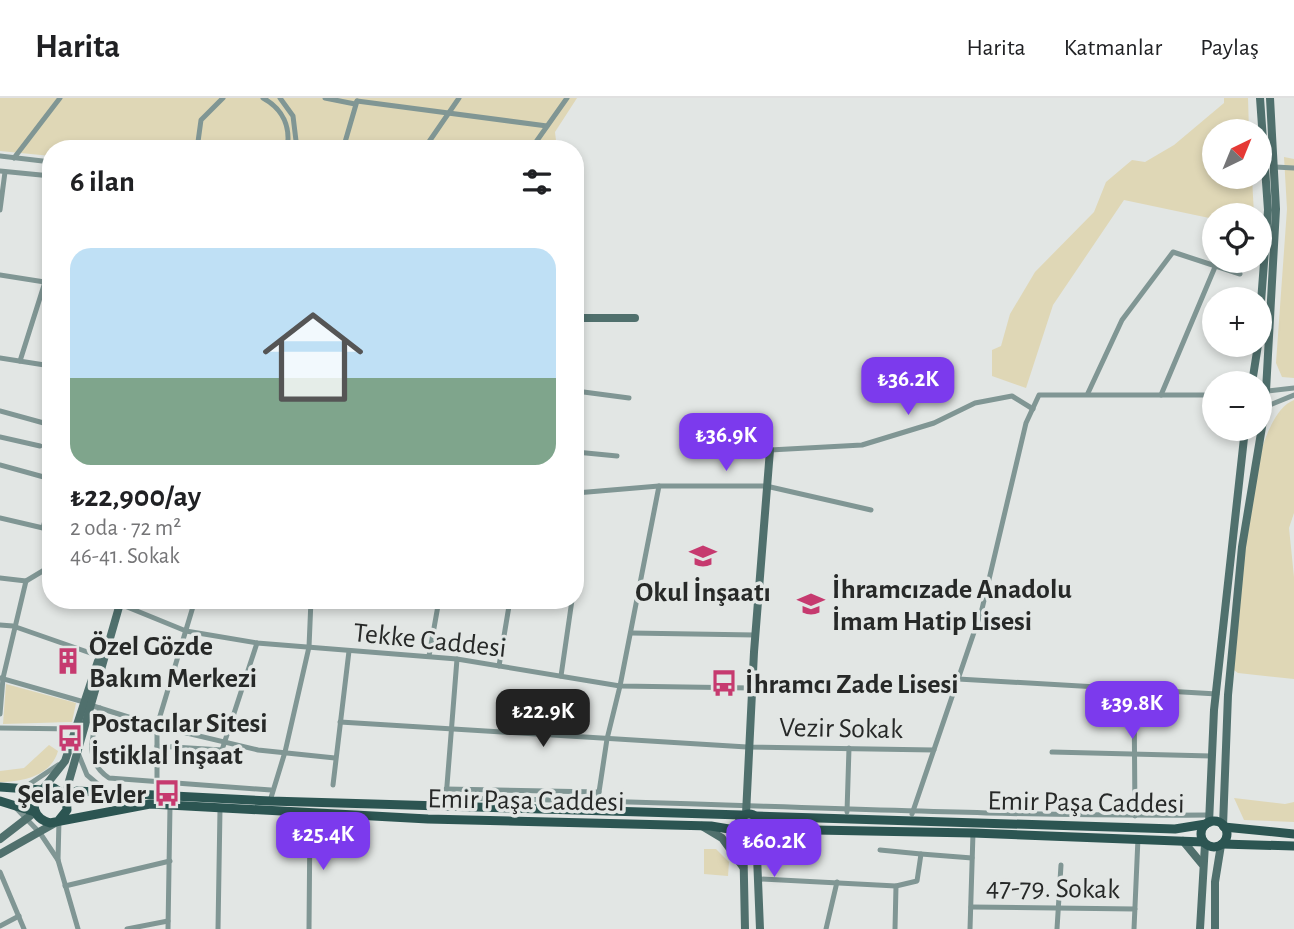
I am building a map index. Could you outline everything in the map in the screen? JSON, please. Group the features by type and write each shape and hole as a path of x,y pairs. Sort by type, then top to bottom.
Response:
{"main road":[{"path":"1260,98 1268,210 1262,287"},
{"path":"1264,371 1276,209 1270,98"},
{"path":"584,318 635,318"},
{"path":"1200,929 1204,843 1201,833 1207,821 1211,756 1244,441"},
{"path":"1215,929 1215,882 1222,844 1227,834 1224,826 1228,695 1242,547 1257,441"},
{"path":"745,929 745,869 739,821 747,812 747,747 770,450"},
{"path":"35,812 35,799 73,753 99,656 118,609"},
{"path":"0,854 40,833 59,820 67,810 65,795 76,729 118,609"},
{"path":"0,787 42,790 54,788 65,795"},
{"name":"Emir Paşa Caddesi","path":"65,795 77,791 270,802 596,812 847,813 1175,829 1207,821"},
{"path":"0,801 35,812 47,822 59,820"},
{"name":"Emir Paşa Caddesi","path":"59,820 136,805 310,814 702,826 742,832 799,828 1138,838 1204,843"},
{"path":"0,839 35,812"},
{"path":"747,812 759,821 760,929"},
{"path":"1207,821 1224,826 1294,834"},
{"path":"702,826 731,846 745,869"},
{"path":"760,876 766,844 799,828"},
{"path":"1183,841 1202,864"},
{"path":"1204,843 1213,847 1222,844 1294,846"}],"street":[{"path":"14,158 60,98"},
{"path":"213,106 214,98"},
{"path":"198,140 201,120 223,98"},
{"path":"264,98 284,117 289,140"},
{"path":"280,98 296,122 297,140"},
{"path":"325,98 547,126"},
{"path":"340,98 346,102"},
{"path":"430,140 459,98"},
{"path":"537,140 567,98"},
{"path":"346,140 357,101"},
{"path":"0,156 42,161"},
{"path":"1275,167 1294,168"},
{"path":"0,210 3,171 42,175"},
{"path":"1088,393 1122,320 1173,252 1202,262"},
{"path":"1161,395 1212,273"},
{"path":"0,275 42,282"},
{"path":"20,361 42,300"},
{"path":"0,358 42,365"},
{"path":"1272,391 1294,388"},
{"path":"584,392 629,398"},
{"path":"1202,395 1039,395 1026,423 982,609 911,816 1135,816 1207,821"},
{"path":"1272,405 1294,395"},
{"path":"770,450 862,445 934,423 975,403 1012,397 1033,408"},
{"path":"0,411 42,423"},
{"path":"0,437 40,446"},
{"path":"584,453 617,456"},
{"path":"0,465 42,477"},
{"path":"584,492 659,486 766,485 871,510"},
{"path":"596,812 607,739 631,633 659,486"},
{"path":"0,518 42,528"},
{"path":"0,578 26,581 42,571"},
{"path":"0,714 1,678 26,581"},
{"name":"Tekke Caddesi","path":"134,609 186,631 257,643 457,659 620,686 751,688"},
{"path":"157,782 156,726 192,609"},
{"path":"270,802 271,790 285,752 309,647 311,609"},
{"path":"429,656 437,609"},
{"path":"499,666 508,609"},
{"path":"561,676 571,609"},
{"path":"0,625 13,626 99,656"},
{"path":"631,633 755,635"},
{"path":"157,746 222,750 257,643"},
{"path":"333,785 349,651"},
{"path":"457,659 446,798 598,800 747,812 847,813 849,748"},
{"path":"1,678 156,726 223,743 335,758"},
{"path":"958,679 1217,694"},
{"path":"1134,689 1135,816"},
{"path":"100,708 91,748 101,772 114,779 271,790"},
{"name":"Vezir Sokak","path":"340,722 747,747 934,750"},
{"path":"0,728 76,729"},
{"path":"1052,752 1211,756"},
{"path":"23,788 73,753 87,775 109,793"},
{"path":"446,789 599,792"},
{"path":"168,929 170,806"},
{"path":"14,807 40,833 58,860"},
{"path":"218,929 220,809"},
{"path":"309,929 310,814"},
{"path":"59,820 58,860 78,929"},
{"path":"970,929 973,833"},
{"path":"1135,929 1138,838"},
{"path":"880,850 972,858"},
{"path":"760,876 896,886 917,881 921,854"},
{"path":"65,886 170,861"},
{"path":"1057,929 1061,865"},
{"path":"0,872 24,929"},
{"path":"826,929 837,882"},
{"path":"895,929 896,886"},
{"name":"47-79. Sokak","path":"971,907 1135,909"},
{"path":"0,926 19,916"},
{"path":"127,929 168,921"}],"shaded area":[{"path":"0,98 577,98 555,132 556,140 42,140 42,155 0,151"},
{"path":"1224,98 1248,98 1249,119 1205,119 1224,103"},
{"path":"1202,121 1202,189 1253,189 1253,203 1202,203 1202,216 1124,200 1053,305 1026,388 992,376 992,350 1001,346 1010,314 1035,272 1094,212 1106,182 1132,160 1145,162 1174,145"},
{"path":"1284,157 1294,159 1294,378 1282,377 1276,363 1287,209"},
{"path":"1294,400 1294,513 1289,528 1294,577 1294,679 1238,673 1231,668 1240,566 1253,480 1265,441 1272,441 1272,426 1277,415"},
{"path":"6,684 76,703 72,722 3,724"},
{"path":"49,745 58,751 54,760 42,772 26,779 0,782 0,771 24,768"},
{"path":"1234,798 1285,804 1294,802 1294,822 1244,820"},
{"path":"704,849 716,849 729,862 728,876 704,874"}],"place":[{"name":"Okul İnşaatı","path":"703,556"},
{"name":"İhramcızade Anadolu İmam Hatip Lisesi","path":"811,604"},
{"name":"Özel Gözde Bakım Merkezi","path":"68,661"},
{"name":"İhramcı Zade Lisesi","path":"724,683"},
{"name":"Postacılar Sitesi İstiklal İnşaat","path":"70,738"},
{"name":"Şelale Evler","path":"167,793"}]}
